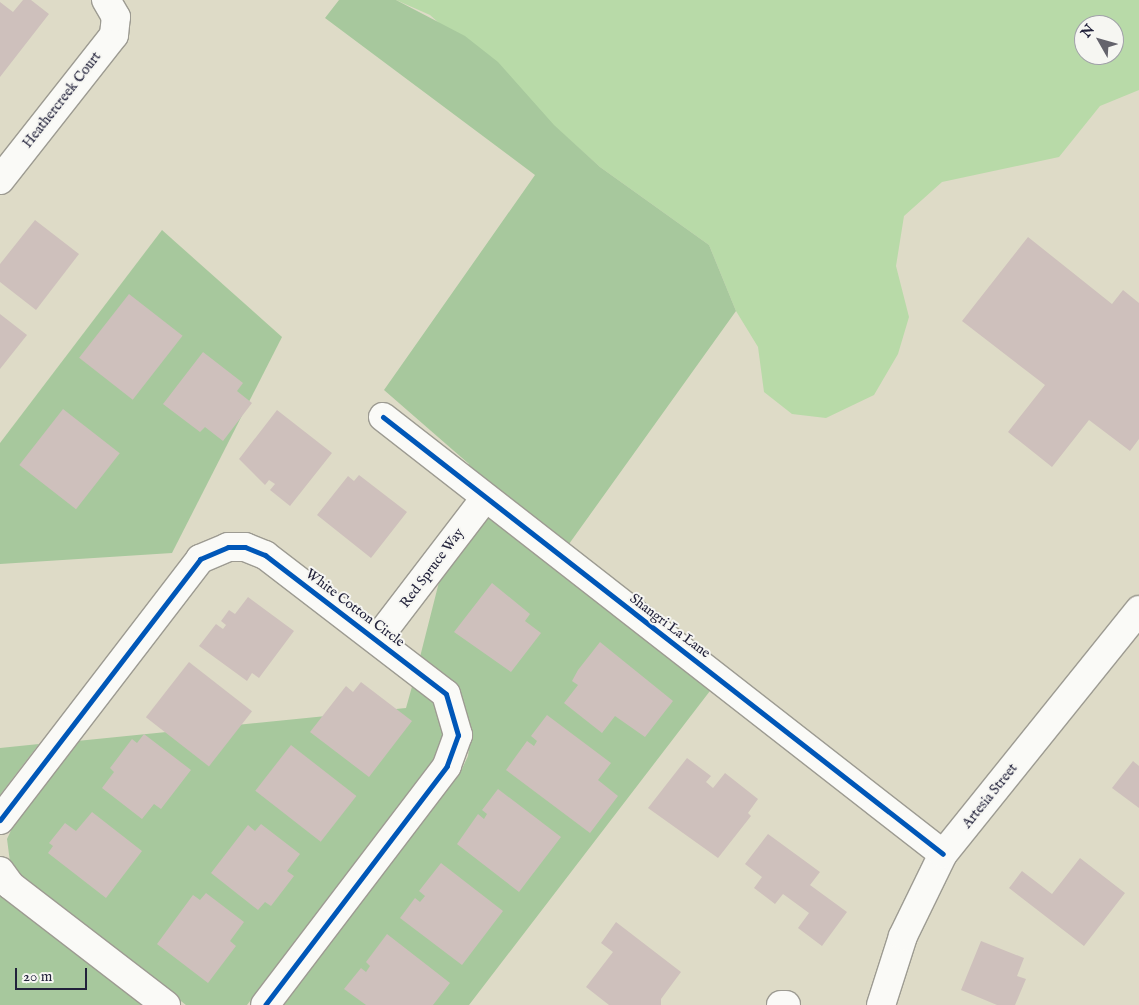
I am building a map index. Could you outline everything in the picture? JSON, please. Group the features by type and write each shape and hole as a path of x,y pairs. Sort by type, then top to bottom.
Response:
{"street":[{"name":"Heathercreek Court","path":"0,180 114,35 111,9"},
{"name":"Shangri La Lane","path":"383,418 943,854"},
{"name":"Red Spruce Way","path":"378,638 485,498"},
{"name":"White Cotton Circle","path":"0,820 200,559 213,552 245,547 266,555 378,638 446,694 458,734 456,749 448,766 264,1005"},
{"name":"Artesia Street","path":"882,1005 903,936 943,854 1139,610"},
{"path":"0,870 10,885 166,1005"},
{"path":"781,1005 786,1005"}],"green space":[{"path":"339,0 396,0 465,36 498,62 554,125 600,167 709,245 736,311 569,544 594,567 468,468 469,464 384,390 535,175 325,18"},
{"path":"396,0 1139,0 1139,90 1100,106 1059,157 942,182 904,216 896,266 909,317 898,354 874,395 826,418 792,414 764,392 758,347 736,311 709,245 600,167 430,15"},
{"path":"162,230 282,337 172,553 0,564 0,443"},
{"path":"489,516 713,687 469,1005 282,1005 460,773 468,756 471,732 459,692 420,657 439,582"},
{"path":"413,683 434,701 444,734 436,759 247,1005 186,1005 20,876 10,862 7,839 14,824 77,741 406,708"},
{"path":"39,744 0,795 0,748"},
{"path":"0,891 145,1005 0,1005"}],"building":[{"path":"23,0 31,0 49,14 0,77 0,2 13,12"},
{"path":"35,220 79,254 36,310 0,282 0,264"},
{"path":"1028,237 1112,304 1123,290 1139,303 1139,439 1130,451 1089,420 1052,467 1008,432 1045,385 962,321"},
{"path":"129,294 183,336 133,400 79,358"},
{"path":"0,314 27,335 0,369"},
{"path":"203,352 243,383 237,391 252,403 223,441 205,427 200,432 163,404"},
{"path":"63,409 120,453 76,509 19,465"},
{"path":"277,410 332,453 290,506 270,490 275,484 269,480 265,485 239,459"},
{"path":"359,475 407,512 371,558 317,515 348,476 354,481"},
{"path":"492,583 530,614 525,621 541,633 511,672 454,632"},
{"path":"248,597 294,631 259,678 252,673 247,681 199,646 216,624 223,629 226,625 221,621 229,610 235,614"},
{"path":"600,642 673,701 645,737 615,716 602,733 564,703 578,685 572,681 578,670"},
{"path":"189,662 252,711 209,766 146,717"},
{"path":"361,682 412,721 369,777 310,732 346,686 353,692"},
{"path":"547,715 611,763 598,780 618,796 590,833 506,770 527,741 534,746 537,741 531,736"},
{"path":"144,734 191,770 161,809 154,804 142,819 102,788 114,772 110,768 132,739 137,743"},
{"path":"291,745 356,796 321,842 255,791"},
{"path":"687,758 711,776 706,782 713,788 725,773 758,799 748,813 751,816 718,858 648,808"},
{"path":"1133,761 1139,766 1139,808 1112,788"},
{"path":"498,789 561,837 519,892 457,844 478,814 484,819 487,814 482,810"},
{"path":"92,812 142,851 106,898 48,853 53,846 49,843 65,823 76,831"},
{"path":"261,824 300,854 287,871 294,876 271,906 265,902 258,910 211,873 248,825 255,831"},
{"path":"768,834 820,872 810,885 847,912 822,946 798,928 809,913 783,894 775,904 754,888 762,877 745,864"},
{"path":"1080,858 1125,893 1084,946 1009,888 1022,871 1052,894"},
{"path":"441,863 503,911 462,965 400,918 415,898 420,902 425,896 419,891"},
{"path":"206,893 244,922 230,941 236,946 208,983 157,944 193,895 200,900"},
{"path":"616,922 681,972 661,999 661,1005 609,1005 586,987 613,952 601,943"},
{"path":"387,934 450,983 433,1005 366,1005 344,989 361,968 366,972 370,966 366,962"},
{"path":"981,941 1024,958 1017,976 1026,979 1015,1005 997,1005 961,990"}],"cycle path":[{"path":"383,417 943,854"},
{"path":"0,820 200,559 228,547 245,547 265,555 446,694 458,735 447,766 265,1005"}]}
